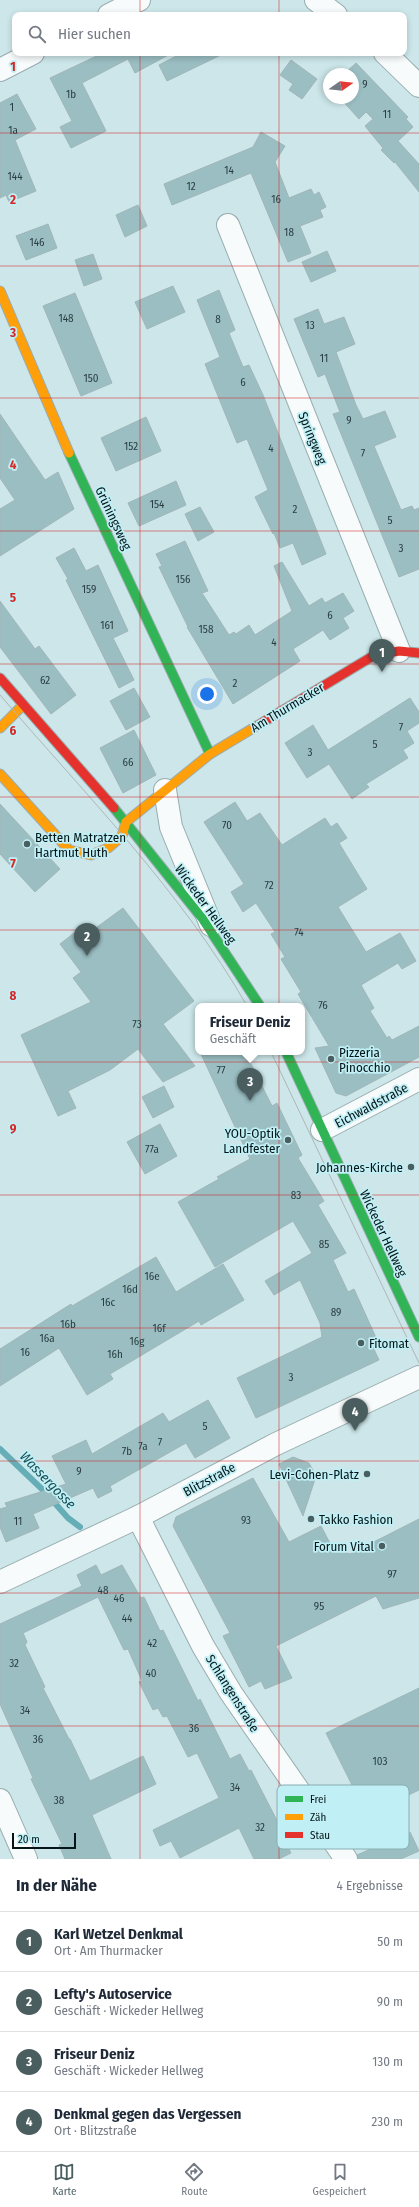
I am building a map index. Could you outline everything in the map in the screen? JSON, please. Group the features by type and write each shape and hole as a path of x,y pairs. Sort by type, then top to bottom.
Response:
{"street":[{"path":"115,12 139,0"},
{"path":"316,0 332,12"},
{"path":"0,70 27,56"},
{"path":"388,56 419,86"},
{"name":"Springweg","path":"228,225 409,652"},
{"name":"Grüningsweg","path":"0,291 68,451 210,754"},
{"name":"Am Thurmacker","path":"126,822 210,754 373,656 409,652"},
{"name":"Wickeder Hellweg","path":"0,678 126,822 167,873 218,941 258,1003"},
{"path":"0,728 23,705"},
{"path":"0,774 69,850 90,855 108,848 122,836 126,822"},
{"path":"165,790 171,827 218,941"},
{"name":"Wickeder Hellweg","path":"287,1055 419,1337"},
{"name":"Eichwaldstraße","path":"322,1130 419,1079"},
{"name":"Blitzstraße","path":"0,1582 138,1517 276,1444 419,1377"},
{"name":"Schlangenstraße","path":"138,1517 203,1646 230,1693 294,1785"},
{"path":"0,1800 26,1859"},
{"name":"Schlangenstraße","path":"339,1849 346,1859"}],"building":[{"path":"97,56 166,56 135,73 128,59 82,83 106,131 71,148 60,127 72,121 50,78"},
{"path":"176,56 219,56 167,81 159,65"},
{"path":"291,60 317,79 302,99 289,90 293,84 280,75"},
{"path":"356,63 408,117 406,119 413,127 398,141 419,164 419,192 395,162 394,163 381,150 383,148 365,126 373,119 366,112 359,119 345,104 359,104 359,68 351,68"},
{"path":"17,94 36,129 15,140 36,191 9,202 6,195 0,198 0,103"},
{"path":"261,132 285,146 275,162 289,198 311,189 314,195 319,192 326,207 320,210 323,217 300,226 311,253 288,262 251,173 172,205 164,184 253,147"},
{"path":"138,205 147,226 125,237 116,215"},
{"path":"48,224 57,248 26,260 16,236"},
{"path":"327,251 336,271 311,282 302,262"},
{"path":"93,254 102,279 84,286 75,260"},
{"path":"173,286 185,312 147,329 135,302"},
{"path":"219,290 235,330 229,333 243,367 249,365 263,395 326,554 302,565 293,543 280,548 274,533 273,534 255,497 268,490 247,439 237,443 205,364 220,357 197,300"},
{"path":"75,293 112,383 81,396 43,306"},
{"path":"318,309 324,324 344,317 355,344 336,352 356,405 363,419 385,411 396,437 374,446 401,510 412,506 414,510 419,508 419,569 399,577 333,414 340,412 325,374 318,377 294,319"},
{"path":"0,414 45,480 58,472 74,509 0,556 0,509 15,500 0,478"},
{"path":"146,417 161,451 116,471 101,438"},
{"path":"176,481 186,505 139,526 128,503"},
{"path":"200,507 214,532 198,541 185,514"},
{"path":"185,541 208,591 202,593 229,635 234,632 236,634 249,625 255,635 292,611 274,566 282,562 309,606 322,598 325,603 343,593 354,611 343,618 349,628 330,640 323,630 293,649 300,661 233,704 187,627 159,567 162,566 156,554"},
{"path":"74,548 86,571 98,565 128,631 113,638 134,680 119,688 66,580 68,579 56,558"},
{"path":"0,601 35,649 39,646 76,695 51,714 0,647"},
{"path":"134,688 150,717 126,730 110,701"},
{"path":"410,698 419,712 419,723 407,731 414,743 403,750 408,758 366,784 369,787 352,799 329,764 307,778 285,743 313,725 328,750"},
{"path":"134,730 156,775 123,793 100,748"},
{"path":"235,802 247,821 260,813 282,845 325,818 331,827 337,823 347,838 339,843 367,889 338,907 366,952 400,933 416,961 402,969 398,963 361,985 374,1008 370,1011 387,1038 389,1036 392,1040 419,1026 419,1057 346,1096 336,1093 315,1048 329,1046 305,1006 305,1003 303,1003 298,994 301,992 281,959 285,957 271,934 275,932 256,903 243,912 231,892 244,884 204,822"},
{"path":"0,804 60,869 35,892 0,854"},
{"path":"123,908 194,1001 163,1024 195,1066 163,1082 138,1049 110,1070 68,1091 76,1108 58,1116 21,1035 91,1002 73,978 81,972 60,944 83,926 89,933"},
{"path":"201,1055 246,1055 272,1106 277,1103 302,1155 298,1158 324,1201 318,1205 346,1253 333,1260 348,1292 354,1289 378,1342 372,1345 379,1360 256,1418 237,1378 322,1337 320,1323 300,1280 274,1295 265,1281 312,1253 293,1221 215,1267 178,1202 219,1179 217,1177 250,1159"},
{"path":"164,1086 174,1107 153,1118 142,1097"},
{"path":"160,1124 177,1156 145,1174 127,1142"},
{"path":"156,1257 176,1292 223,1264 244,1300 201,1325 199,1321 110,1374 113,1379 87,1395 59,1348 0,1386 0,1349 71,1304 72,1306"},
{"path":"208,1400 230,1438 195,1458 186,1443 110,1486 112,1491 98,1498 93,1488 33,1514 39,1528 6,1542 0,1527 0,1509 7,1507 5,1503 66,1484 52,1456 86,1440 92,1454 163,1413 169,1422"},
{"path":"293,1457 309,1463 316,1476 303,1516 279,1464"},
{"path":"253,1478 289,1542 321,1526 333,1549 350,1554 419,1519 419,1598 383,1609 376,1596 276,1646 292,1678 265,1689 261,1681 249,1687 223,1636 230,1633 173,1526 176,1517"},
{"path":"96,1565 101,1575 122,1565 141,1598 144,1597 160,1631 163,1630 198,1701 200,1699 230,1759 240,1754 249,1771 251,1770 277,1820 277,1849 289,1849 291,1853 279,1859 254,1859 239,1828 180,1858 171,1841 160,1846 153,1830 219,1798 197,1753 188,1757 167,1716 163,1717 158,1708 153,1710 139,1682 142,1681 128,1649 124,1650 98,1597 23,1633 27,1642 25,1645 45,1687 43,1688 90,1781 143,1756 156,1784 92,1815 111,1859 65,1859 59,1845 62,1844 31,1779 33,1778 0,1704 0,1624 82,1586 77,1575"},
{"path":"419,1688 419,1790 409,1795 409,1785 352,1785 326,1733"},
{"path":"409,1832 419,1851 401,1859 358,1859 357,1855 371,1849 409,1849"}],"waterway":[{"name":"Wassergosse","path":"0,1449 44,1491 68,1518 80,1527"}],"tram line":[{"path":"0,695 131,845 163,884 221,964 245,1003"},
{"path":"272,1055 419,1363"}],"traffic: fast":[{"path":"69,453 210,754"},
{"path":"114,808 202,918 258,1003"},
{"path":"287,1055 419,1337"}],"traffic: slow":[{"path":"0,291 69,453"},
{"path":"0,728 23,705"},
{"path":"0,774 69,850 91,855 108,848 122,836 126,822 210,754 255,727"}],"traffic: jam":[{"path":"255,727 373,656 399,651 419,653"},
{"path":"0,678 114,808"}],"place":[{"name":"Karl Wetzel Denkmal","path":"382,672"},
{"name":"Betten Matratzen Hartmut Huth","path":"27,844"},
{"name":"Lefty's Autoservice","path":"87,956"},
{"name":"Pizzeria Pinocchio","path":"331,1059"},
{"name":"Friseur Deniz","path":"250,1101"},
{"name":"YOU-Optik Landfester","path":"288,1140"},
{"name":"Johannes-Kirche","path":"411,1167"},
{"name":"Fitomat","path":"361,1343"},
{"name":"Denkmal gegen das Vergessen","path":"355,1431"},
{"name":"Levi-Cohen-Platz","path":"367,1474"},
{"name":"Takko Fashion","path":"311,1519"},
{"name":"Forum Vital","path":"382,1546"}]}
